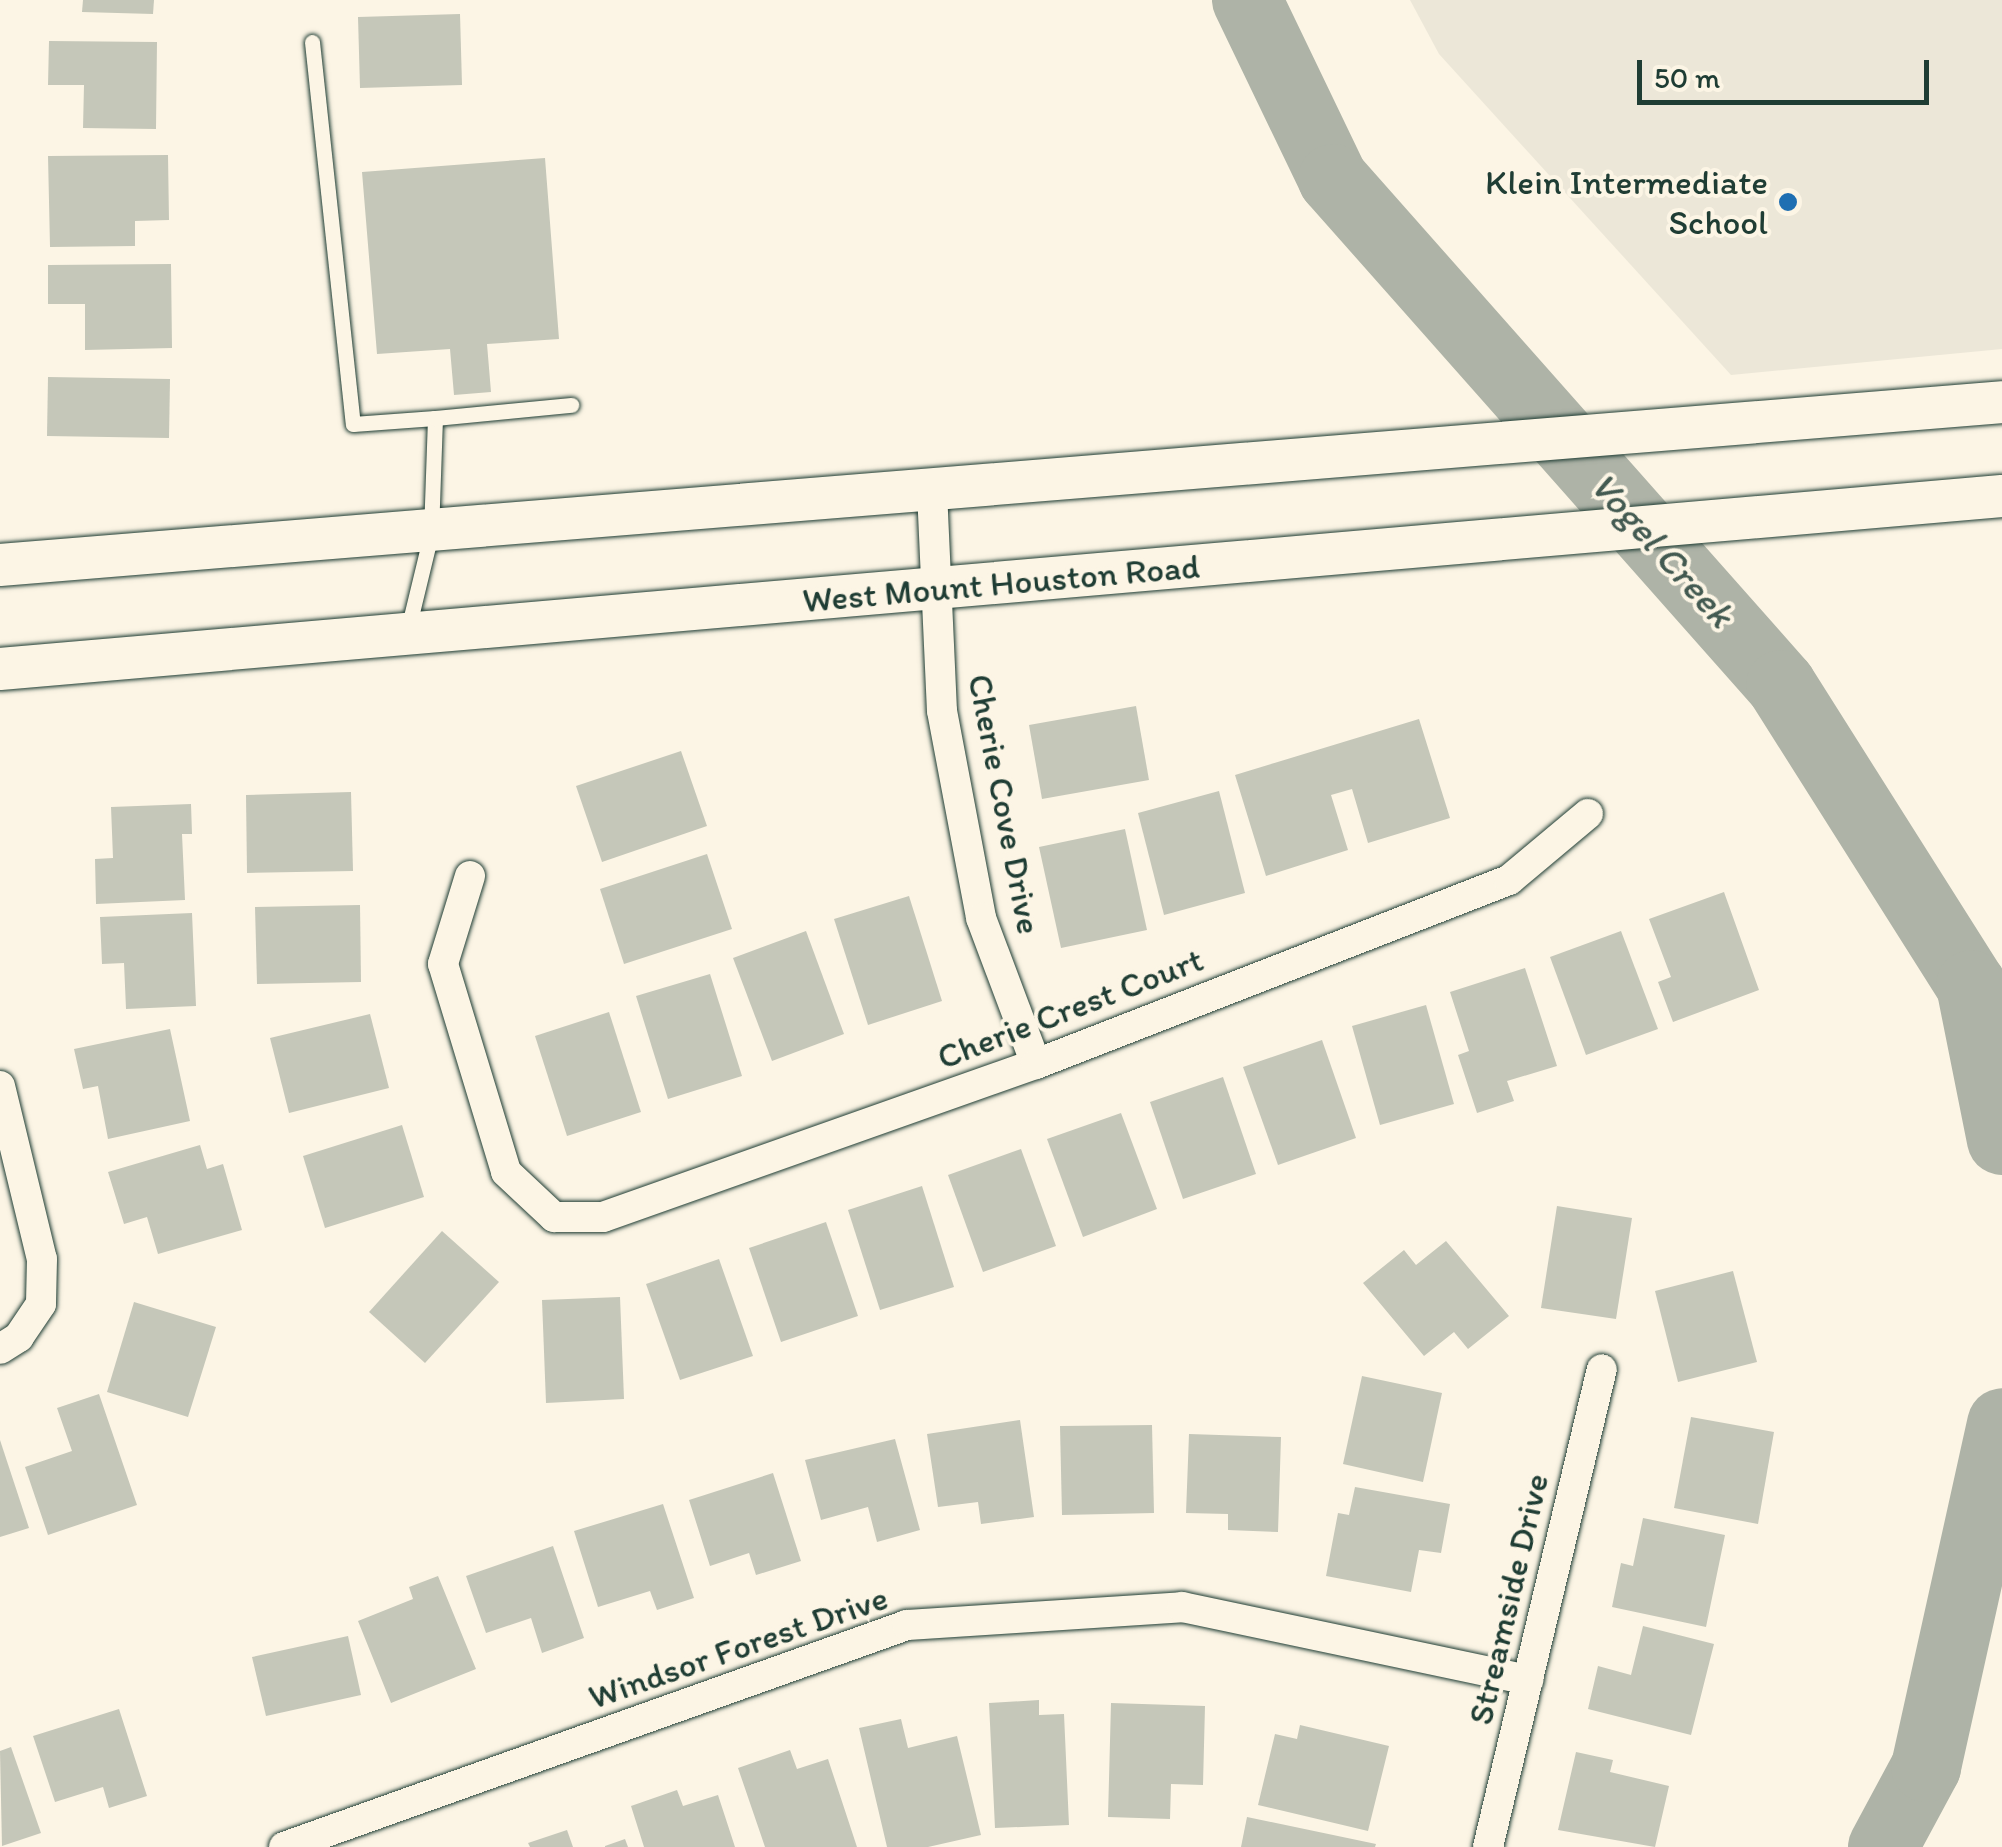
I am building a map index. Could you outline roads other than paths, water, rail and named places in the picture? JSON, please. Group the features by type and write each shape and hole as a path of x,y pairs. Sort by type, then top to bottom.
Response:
{"main road":[{"path":"0,566 431,534 1412,448 2002,402"},
{"name":"West Mount Houston Road","path":"0,669 2002,496"}],"street":[{"name":"Cherie Cove Drive","path":"932,491 942,711 981,918 1036,1064"},
{"name":"Cherie Crest Court","path":"470,876 442,964 506,1172 554,1217 603,1217 1036,1064 1508,880 1588,814"},
{"path":"0,1086 42,1259 41,1304 18,1337 0,1348"},
{"name":"Streamside Drive","path":"1488,1847 1602,1370"},
{"name":"Windsor Forest Drive","path":"284,1847 907,1626 1182,1607 1528,1680"}],"lane":[{"path":"312,42 353,424 571,405"},
{"path":"407,634 431,534 435,418"}],"waterway":[{"name":"Vogel Creek","path":"1247,0 1333,179 1781,685 1971,985 2002,1140"},
{"name":"Vogel Creek","path":"1883,1847 1926,1767 2002,1423"},
{"path":"1926,1767 1942,1754"}],"place":[{"name":"Klein Intermediate School","path":"1788,202"}]}
